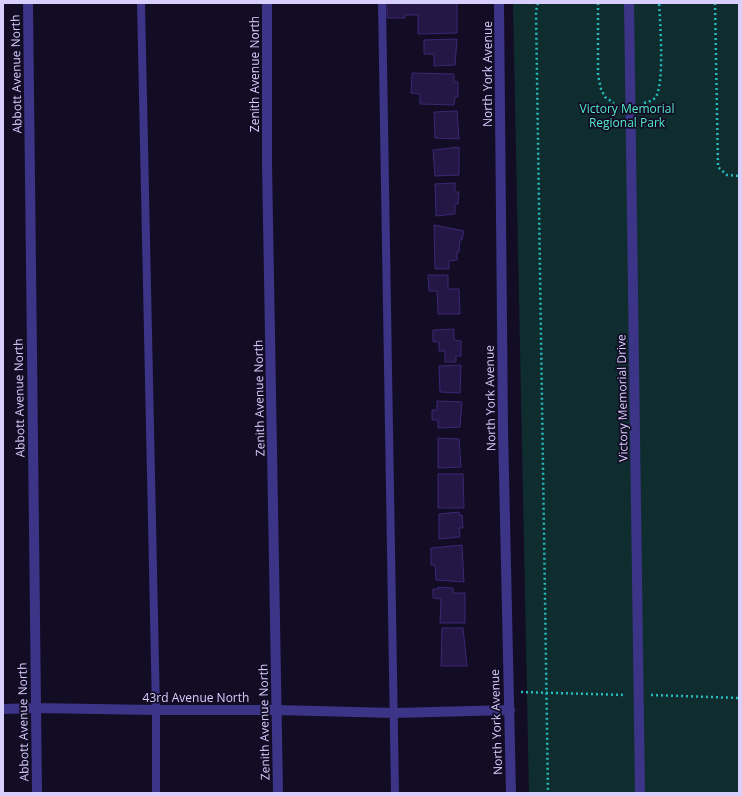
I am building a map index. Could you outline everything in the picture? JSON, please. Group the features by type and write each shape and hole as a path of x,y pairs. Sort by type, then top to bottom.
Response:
{"street":[{"name":"Abbott Avenue North","path":"28,3 37,793"},
{"name":"Zenith Avenue North","path":"267,3 267,163 278,793"},
{"name":"North York Avenue","path":"499,3 503,436 511,793"},
{"name":"Victory Memorial Drive","path":"629,3 640,793"},
{"name":"43rd Avenue North","path":"3,709 277,710 394,713 510,710"}],"lane":[{"path":"141,3 156,710 156,793"},
{"path":"382,3 395,793"}],"path":[{"path":"535,3 548,793"},
{"path":"536,11 538,3"},
{"path":"598,3 598,75 601,89 605,97 614,103"},
{"path":"644,103 656,97 659,87 661,68 659,3"},
{"path":"715,3 718,167 727,175 739,176"},
{"path":"508,692 739,698"}],"green space":[{"name":"Victory Memorial Regional Park","path":"513,3 739,3 739,793 529,793"}],"building":[{"path":"387,3 457,3 457,33 418,34 418,15 405,15 405,18 387,18"},
{"path":"457,39 455,65 434,66 434,54 424,54 424,40"},
{"path":"412,73 454,74 454,82 458,82 458,97 455,97 454,105 420,104 420,94 411,93"},
{"path":"457,111 459,139 435,138 434,112"},
{"path":"459,147 459,175 435,176 433,150"},
{"path":"455,183 455,192 459,192 458,204 455,204 455,214 436,216 435,184"},
{"path":"434,225 464,231 462,240 460,240 459,252 457,252 457,260 449,261 449,269 435,269"},
{"path":"428,275 448,275 448,289 459,289 460,314 438,314 437,291 429,291"},
{"path":"454,329 454,340 461,341 461,356 456,356 456,362 445,362 445,351 439,351 439,342 433,342 433,330"},
{"path":"461,365 460,393 440,392 439,366"},
{"path":"437,401 462,402 460,427 438,428 438,420 432,420 432,410 437,410"},
{"path":"438,438 459,439 461,467 438,468"},
{"path":"438,474 463,474 464,508 438,508"},
{"path":"459,512 459,515 462,515 463,528 459,528 460,537 439,539 439,514"},
{"path":"462,545 464,582 436,580 435,565 431,565 431,548"},
{"path":"438,587 453,588 453,593 465,593 465,623 440,623 441,599 433,598 433,589 438,589"},
{"path":"442,628 463,628 467,666 441,666"}]}
